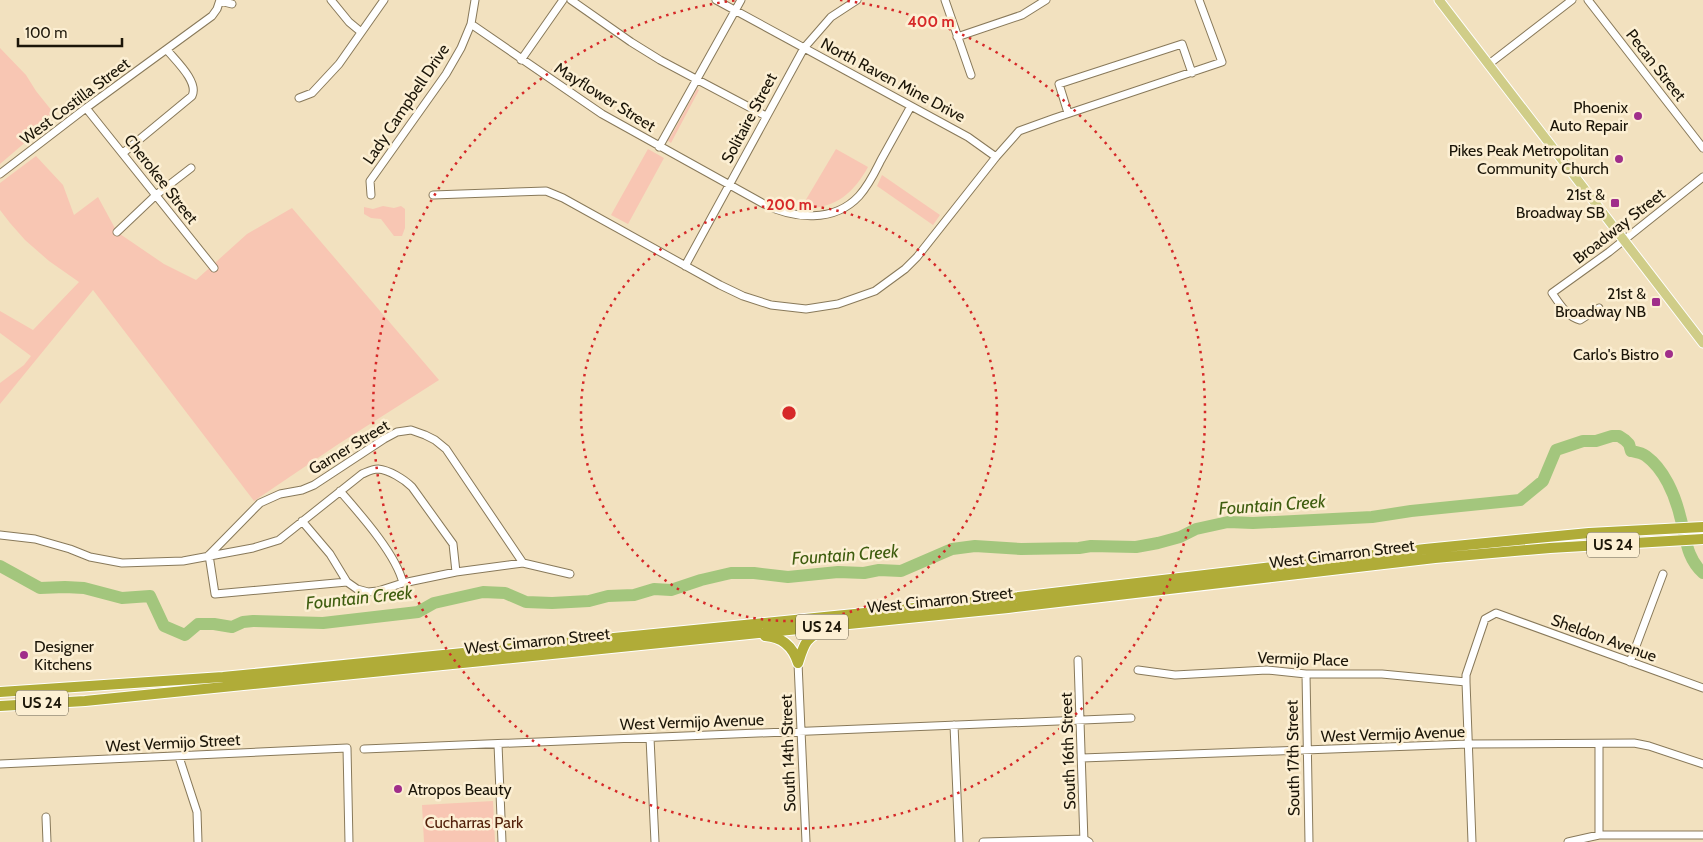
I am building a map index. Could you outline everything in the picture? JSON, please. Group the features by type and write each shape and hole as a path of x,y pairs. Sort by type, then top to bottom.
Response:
{"highway":[{"name":"West Cimarron Street","path":"0,692 224,677 1004,598 1444,547 1589,533 1703,527"},
{"name":"West Cimarron Street","path":"0,706 84,701 1008,608 1435,558 1703,539"},
{"path":"798,663 806,642 814,634 870,622"},
{"path":"727,636 765,636 780,639 791,648 798,663"}],"main road":[{"path":"1439,0 1703,343"}],"street":[{"path":"331,0 349,22 361,32"},
{"path":"299,98 312,93 339,64 384,0"},
{"name":"Lady Campbell Drive","path":"371,195 370,181 446,74 461,48 471,24 475,0"},
{"path":"521,60 563,0"},
{"path":"571,0 631,42 766,116"},
{"name":"North Raven Mine Drive","path":"716,0 968,137 996,157"},
{"path":"659,147 741,0"},
{"name":"Solitaire Street","path":"685,266 804,48 831,17 857,0"},
{"path":"945,0 971,75"},
{"path":"957,37 1022,15 1046,0"},
{"path":"433,195 546,191 563,198 743,296 771,305 806,309 838,304 875,291 906,269 996,157 1020,131 1068,113 1222,62 1199,0"},
{"path":"1489,64 1572,0"},
{"name":"Pecan Street","path":"1588,0 1703,148"},
{"path":"220,1 232,4"},
{"name":"West Costilla Street","path":"0,174 86,108 212,16 220,1"},
{"name":"Mayflower Street","path":"471,24 602,114 773,209 794,215 823,215 843,208 856,199 866,187 911,106"},
{"path":"1068,113 1059,84 1182,44 1192,72"},
{"path":"123,153 192,96 194,92 194,86 190,79 167,50"},
{"name":"Cherokee Street","path":"86,108 214,268"},
{"path":"117,232 156,194 191,168"},
{"name":"Broadway Street","path":"1599,308 1580,320 1575,319 1563,308 1552,293 1624,240 1703,177"},
{"name":"Garner Street","path":"209,555 260,504 280,494 302,490 314,485 396,432 411,430 430,437 446,449 523,563"},
{"path":"0,535 35,539 90,557 122,564 183,561 253,548 279,540 362,474 381,469 406,480 453,544 456,572"},
{"path":"340,491 364,520 394,562 401,574 403,583"},
{"path":"302,521 330,554 347,582 358,589 368,592 456,572 523,563 570,574"},
{"path":"209,555 215,594 347,582"},
{"path":"1630,662 1663,574"},
{"name":"Sheldon Avenue","path":"1466,682 1466,675 1485,619 1496,613 1703,688"},
{"name":"South 16th Street","path":"1078,660 1086,841"},
{"name":"South 14th Street","path":"798,663 806,842"},
{"name":"Vermijo Place","path":"1138,670 1175,675 1267,670 1306,674 1382,674 1466,682"},
{"name":"South 17th Street","path":"1306,674 1309,842"},
{"path":"1466,682 1472,842"},
{"name":"West Vermijo Avenue","path":"364,749 1131,718"},
{"path":"954,725 959,842"},
{"path":"650,738 655,842"},
{"name":"West Vermijo Avenue","path":"1082,758 1468,744 1634,743 1703,764"},
{"path":"498,744 502,842"},
{"path":"1599,744 1599,835"},
{"name":"West Vermijo Street","path":"0,764 347,748 349,842"},
{"path":"179,757 196,812 198,842"},
{"path":"46,817 47,842"},
{"path":"1568,842 1585,840 1599,835 1703,835"},
{"path":"983,842 1086,841"}],"green space":[{"path":"0,48 26,75 56,116 0,164"},
{"path":"697,89 699,90 671,143 667,140"},
{"path":"648,149 664,158 628,224 611,215"},
{"path":"836,149 868,167 856,185 833,203 813,208 801,208"},
{"path":"36,156 63,185 74,215 98,197 117,232 164,264 196,280 247,234 292,208 439,380 254,501 93,290 0,404 0,383 24,365 31,356 0,333 0,311 33,330 79,282 49,261 25,240 0,210 0,183"},
{"path":"882,175 940,215 933,225 877,186"},
{"path":"383,206 394,208 401,206 405,209 405,228 402,236 394,236 381,219 371,218 364,214 364,207 373,209"},
{"name":"Cucharras Park","path":"493,801 495,842 424,842 422,805"}],"waterway":[{"name":"Fountain Creek","path":"0,566 40,588 84,588 122,598 150,596 164,626 185,635 198,624 232,627 243,622 253,621 323,623 418,612 434,603 483,592 505,593 526,602 589,601 608,596 634,595 654,589 671,590 731,573 754,573 788,577 838,572 901,571 952,549 975,546 1021,549 1091,546 1136,547 1158,543 1180,537 1196,529 1228,522 1253,523 1372,517 1411,511 1520,500 1543,481 1556,450 1583,441 1596,441 1619,436 1629,444 1631,451 1641,453 1652,461 1668,483 1680,516 1687,547 1693,561 1703,573"}],"place":[{"name":"Phoenix Auto Repair","path":"1638,116"},
{"name":"Pikes Peak Metropolitan Community Church","path":"1619,159"},
{"name":"21st & Broadway SB","path":"1615,203"},
{"name":"21st & Broadway NB","path":"1656,302"},
{"name":"Carlo's Bistro","path":"1669,354"},
{"name":"Designer Kitchens","path":"24,655"},
{"name":"Atropos Beauty","path":"398,789"}]}
